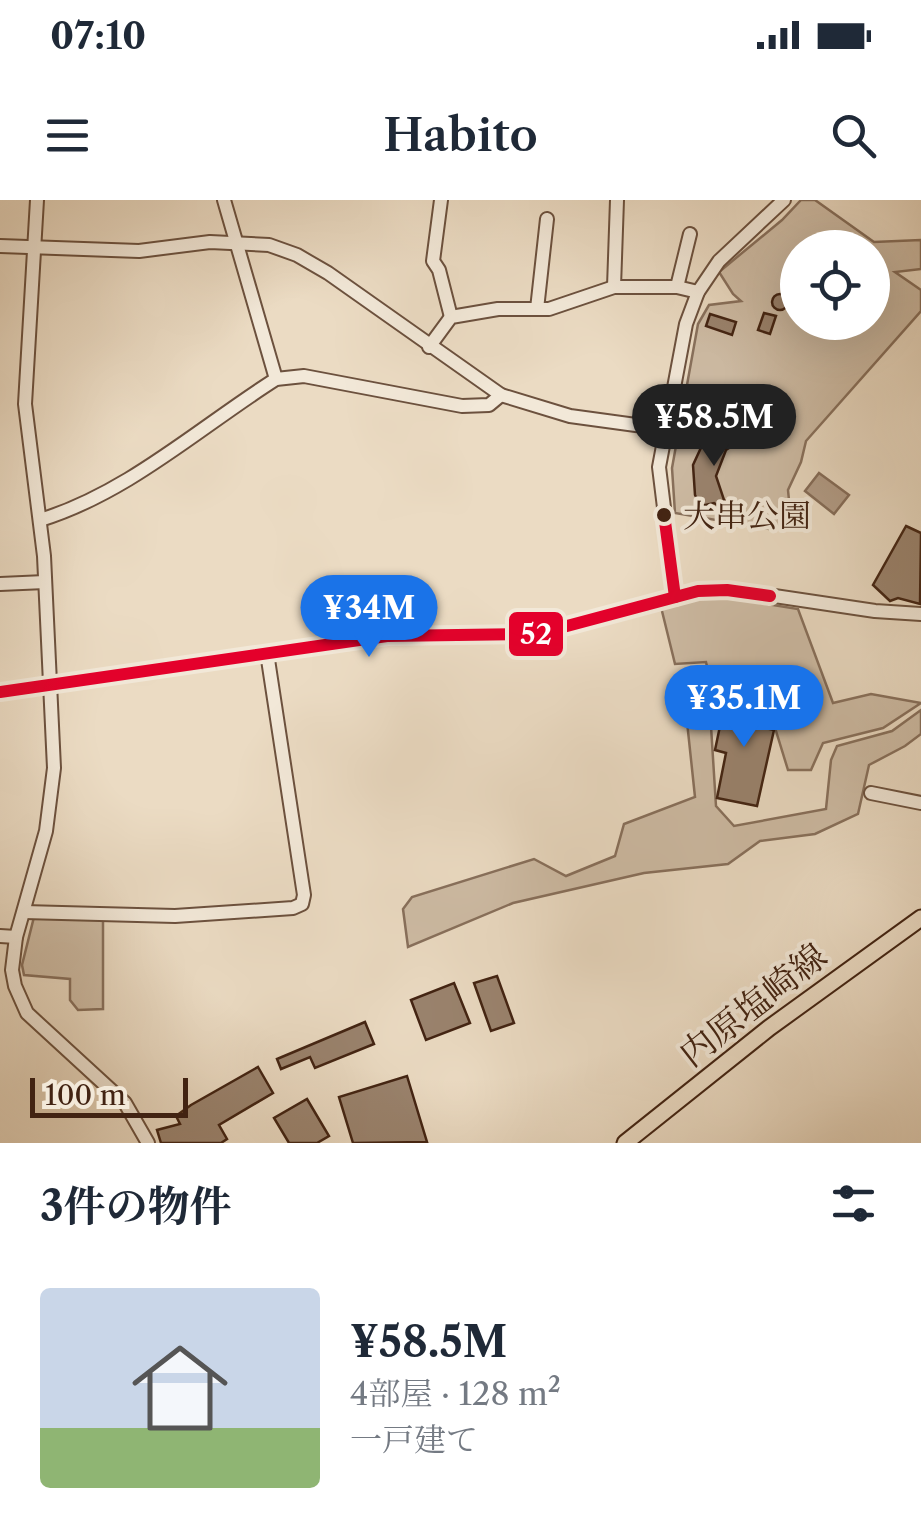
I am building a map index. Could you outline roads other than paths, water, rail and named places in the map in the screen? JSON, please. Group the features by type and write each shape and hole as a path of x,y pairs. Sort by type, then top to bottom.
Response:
{"main road":[{"name":"内原塩崎線","path":"624,1143 770,1028 921,918"}],"street":[{"path":"224,200 276,379"},
{"path":"441,200 433,261 451,317"},
{"path":"614,287 617,200"},
{"path":"675,597 660,480 664,428 686,324 698,292 719,261 784,200"},
{"path":"40,203 25,404 46,582 54,739 52,799 42,850 16,937 12,970 27,1013 126,1104 148,1143"},
{"path":"537,310 548,220"},
{"path":"678,288 690,234"},
{"path":"0,246 138,252 235,240 269,245 296,254 328,272 501,395 570,416 664,428"},
{"path":"429,347 451,317 566,305 614,287 698,292"},
{"path":"40,520 88,502 276,379 304,376 462,406 488,405 501,395"},
{"path":"0,584 46,582"},
{"path":"0,692 410,634 537,634 698,592 727,590 921,614"},
{"path":"24,912 175,916 293,908 302,904 304,895 267,653"},
{"path":"871,793 921,804"},
{"path":"0,936 16,937"}],"place":[{"name":"大串公園","path":"664,515"}]}
